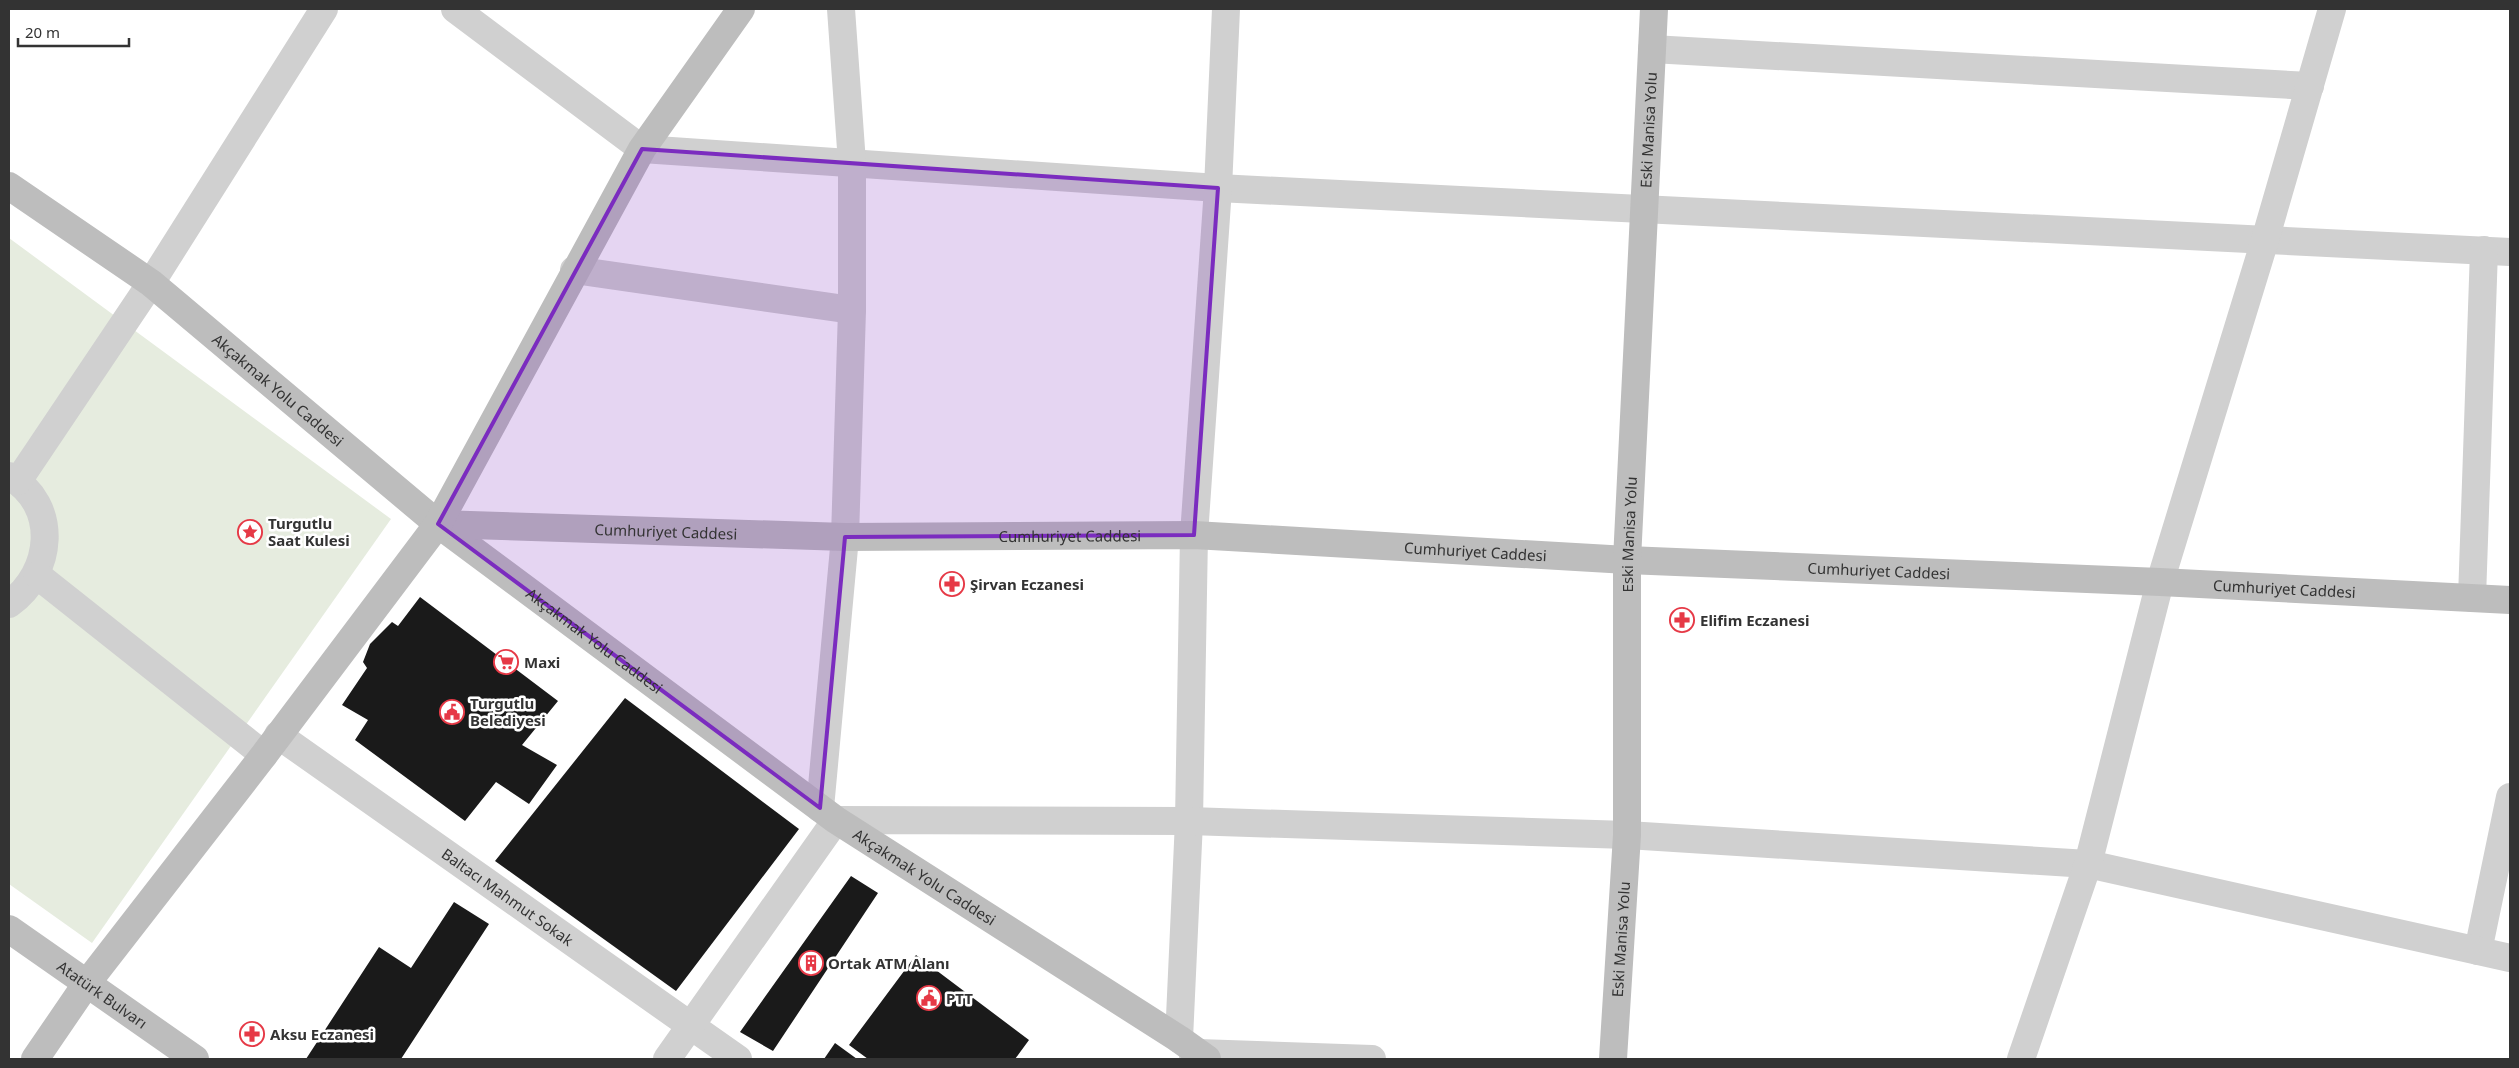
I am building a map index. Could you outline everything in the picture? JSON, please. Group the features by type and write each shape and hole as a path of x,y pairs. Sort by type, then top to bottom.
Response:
{"main road":[{"path":"35,1059 87,983 271,745 438,524 574,270 642,149 741,9"},
{"name":"Eski Manisa Yolu","path":"1613,1059 1627,834 1627,560 1654,9"},
{"name":"Akçakmak Yolu Caddesi","path":"9,186 150,283 438,524 828,814 1194,1053"},
{"name":"Cumhuriyet Caddesi","path":"438,524 845,537 1194,535 1627,560 2160,582 2510,600"},
{"name":"Atatürk Bulvarı","path":"9,929 195,1059"}],"street":[{"path":"9,604 22,594 37,575 45,550 44,525 34,501 13,479 150,283 324,9"},
{"path":"455,9 642,149 1218,188 2497,251 2472,598"},
{"path":"667,1059 691,1026 828,814 845,537 852,310 852,163 841,9"},
{"path":"1226,9 1218,188 1194,535 1188,821 1194,1053 1372,1059"},
{"path":"2022,1059 2088,864 2160,582 2265,240 2332,9"},
{"path":"1652,50 2310,86"},
{"path":"574,270 852,310"},
{"name":"Baltacı Mahmut Sokak","path":"37,575 271,745 738,1059"},
{"path":"2478,951 2510,797"},
{"path":"828,814 1188,821 1627,834 2088,864 2510,958"}],"highlighted area":[{"path":"642,149 1218,188 1194,535 845,537 820,808 438,524"}],"shaded area":[{"path":"9,238 391,519 92,943 9,884"}],"building":[{"name":"Turgutlu Belediyesi","path":"420,597 558,701 522,745 557,765 529,804 496,782 465,821 355,740 368,720 342,705 367,668 363,662 370,644 392,622 398,626"},
{"path":"625,698 799,829 676,991 495,861"},
{"name":"Ortak ATM Alanı","path":"851,876 878,893 773,1051 740,1032"},
{"path":"454,902 489,924 401,1059 306,1059 379,947 411,968"},
{"name":"PTT","path":"916,955 1029,1040 1015,1059 868,1059 849,1045"},
{"path":"835,1043 857,1059 824,1059"}],"place":[{"name":"Turgutlu Saat Kulesi","path":"250,532"},
{"name":"Şirvan Eczanesi","path":"952,584"},
{"name":"Elifim Eczanesi","path":"1682,620"},
{"name":"Maxi","path":"506,662"},
{"name":"Turgutlu Belediyesi","path":"452,712"},
{"name":"Ortak ATM Alanı","path":"811,963"},
{"name":"PTT","path":"929,998"},
{"name":"Aksu Eczanesi","path":"252,1034"}]}
